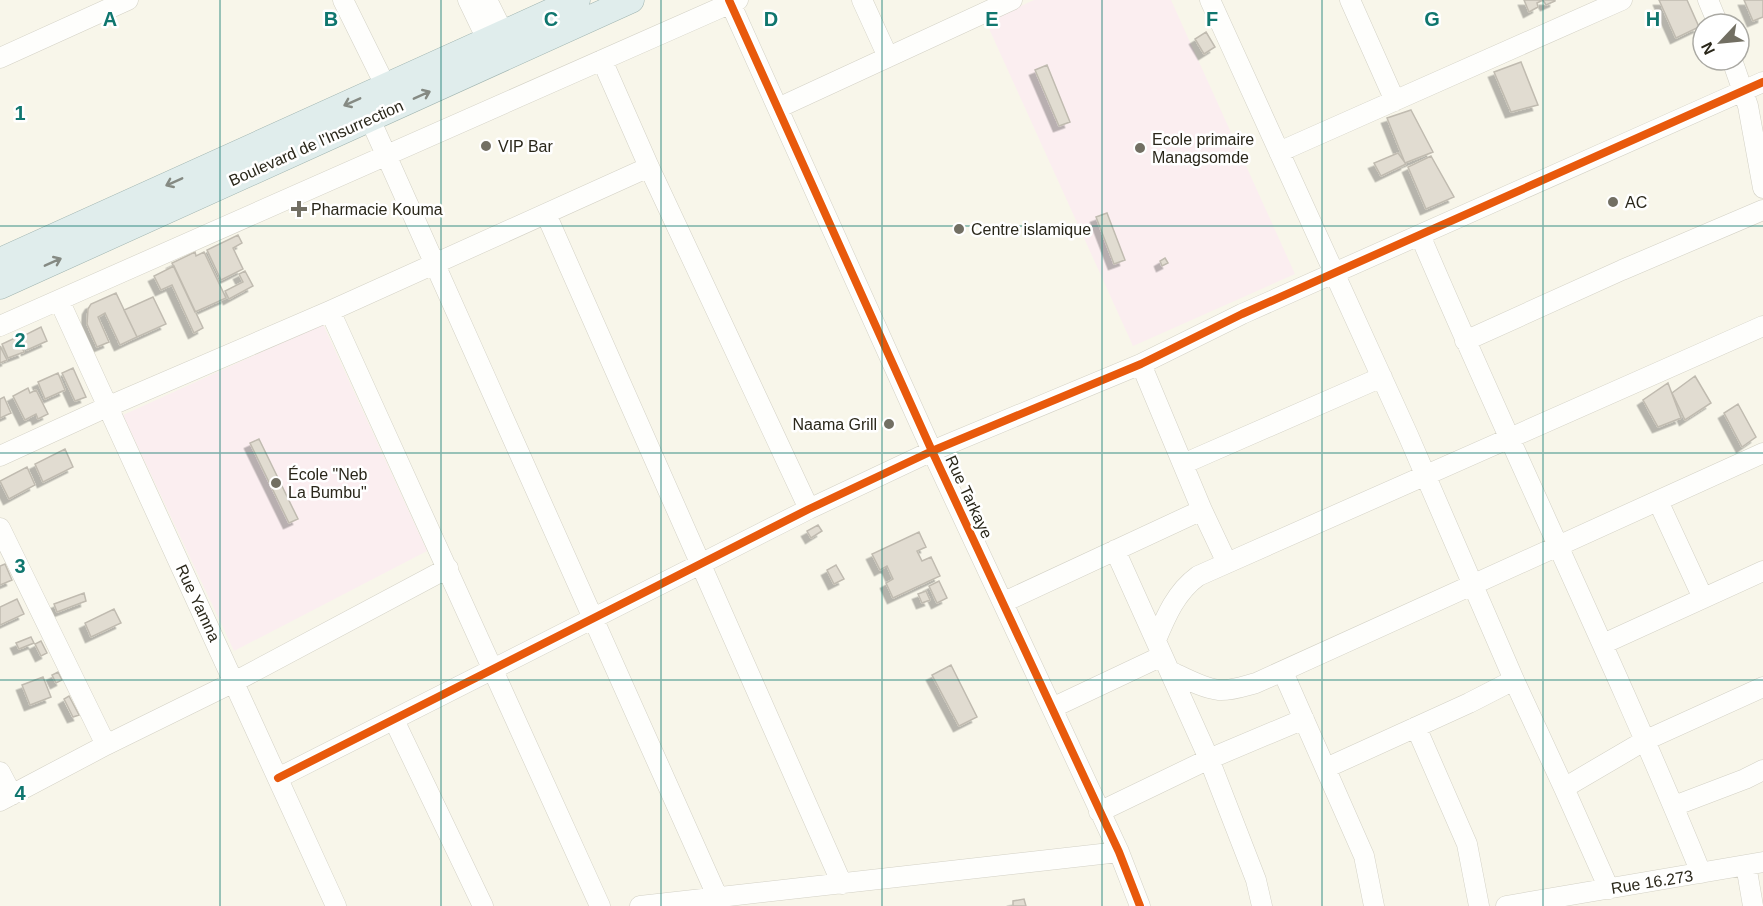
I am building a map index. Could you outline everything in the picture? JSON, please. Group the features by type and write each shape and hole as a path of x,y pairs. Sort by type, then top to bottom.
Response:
{"main road":[{"name":"Boulevard de l'Insurrection","path":"0,286 370,119 500,47 577,0"},
{"name":"Boulevard de l'Insurrection","path":"0,261 386,87 631,0"}],"street":[{"path":"343,0 386,87"},
{"path":"468,0 500,47"},
{"path":"487,0 500,47"},
{"path":"862,0 888,57"},
{"path":"778,108 1012,0"},
{"path":"1210,0 1382,377 1514,680 1609,889"},
{"path":"1350,0 1395,100"},
{"path":"1279,152 1622,0"},
{"path":"0,58 121,1"},
{"path":"0,326 732,1"},
{"name":"Rue Tarkaye","path":"732,1 933,451 1119,852 1140,906"},
{"path":"602,60 649,167 809,509"},
{"path":"1736,72 1748,106 1763,188"},
{"path":"278,778 809,509 933,451 1141,364 1242,314 1763,82"},
{"path":"370,119 718,898"},
{"path":"0,456 649,167"},
{"path":"1465,341 1622,270 1763,210"},
{"path":"546,214 842,884"},
{"path":"1419,235 1603,644 1701,873"},
{"name":"Rue Yamna","path":"59,300 336,906"},
{"path":"330,311 600,906"},
{"path":"1162,656 1173,603 1189,582 1198,576 1763,326"},
{"path":"1141,364 1202,510 1227,563"},
{"path":"1183,464 1382,377"},
{"path":"1162,656 1205,687 1219,690 1234,689 1256,683 1763,453"},
{"path":"1658,501 1702,598"},
{"path":"1004,602 1202,510"},
{"path":"0,528 106,746"},
{"path":"1115,550 1209,759 1256,880 1262,906"},
{"path":"0,771 6,798 234,682 448,568"},
{"path":"1603,644 1763,571"},
{"path":"1052,708 1162,656"},
{"path":"1283,672 1364,856 1374,906"},
{"path":"1326,768 1514,680"},
{"path":"1564,788 1644,741 1763,687"},
{"path":"1099,812 1209,759 1304,719"},
{"path":"394,720 483,906"},
{"path":"1416,727 1464,836 1479,906"},
{"path":"1674,806 1763,770"},
{"path":"640,906 1119,852"},
{"path":"1753,906 1755,864"},
{"name":"Rue 16.273","path":"1516,905 1755,864"}],"shaded area":[{"name":"Ecole primaire Managsomde","path":"1034,0 1171,0 1295,274 1133,346 986,22"},
{"name":"École \"Neb La Bumbu\"","path":"323,324 427,551 234,651 123,415"}],"building":[{"path":"1524,0 1543,0 1537,3 1538,7 1529,12"},
{"path":"1543,0 1555,0 1555,1 1546,5"},
{"path":"1659,0 1687,0 1692,12 1691,31 1676,38"},
{"path":"1744,0 1763,0 1763,17 1753,21"},
{"path":"1206,32 1215,47 1204,54 1195,39"},
{"path":"1521,62 1538,105 1511,112 1494,72"},
{"path":"1047,65 1070,122 1059,126 1035,70"},
{"path":"1411,110 1433,152 1405,163 1387,118"},
{"path":"1398,153 1406,164 1381,176 1374,163"},
{"path":"1431,156 1454,197 1426,209 1408,167"},
{"path":"1107,213 1125,260 1114,264 1096,217"},
{"path":"238,235 242,243 233,248 243,269 221,280 207,250"},
{"path":"195,252 196,256 204,252 226,298 195,312 172,263"},
{"path":"1165,258 1168,263 1162,266 1160,261"},
{"path":"174,266 203,328 194,333 172,285 161,290 154,276"},
{"path":"245,271 253,286 229,299 225,291 243,282 239,274"},
{"path":"116,293 137,337 120,345 105,313 98,317 109,342 97,347 87,324 88,309 91,304"},
{"path":"153,297 166,324 137,337 124,310"},
{"path":"41,327 47,341 27,350 21,337"},
{"path":"17,337 24,352 8,358 2,344"},
{"path":"0,346 7,360 0,363"},
{"path":"73,368 86,397 75,401 62,373"},
{"path":"58,373 65,390 45,399 38,382"},
{"path":"1695,376 1711,403 1685,420 1672,393"},
{"path":"1668,383 1681,418 1658,427 1643,400"},
{"path":"28,388 30,393 36,390 48,414 38,419 36,414 25,420 13,396"},
{"path":"4,397 11,413 0,418 0,399"},
{"path":"1738,404 1756,437 1742,447 1724,413"},
{"path":"259,439 298,519 289,523 250,443"},
{"path":"65,449 73,467 43,482 35,464"},
{"path":"27,467 35,485 9,499 0,481"},
{"path":"818,525 822,531 811,538 807,531"},
{"path":"919,532 926,547 917,551 922,561 931,557 940,576 893,598 886,583 893,579 887,566 880,570 872,554"},
{"path":"5,564 12,580 0,585 0,566"},
{"path":"836,565 844,579 834,584 827,570"},
{"path":"939,581 947,598 937,603 929,586"},
{"path":"926,591 930,600 922,603 918,594"},
{"path":"84,593 86,601 57,612 54,604"},
{"path":"17,599 24,614 0,625 0,607"},
{"path":"114,609 121,623 91,637 85,623"},
{"path":"31,637 34,643 19,649 16,643"},
{"path":"41,641 47,653 41,656 35,644"},
{"path":"951,665 977,717 959,726 932,675"},
{"path":"58,672 62,680 56,683 52,675"},
{"path":"43,677 51,697 30,705 22,685"},
{"path":"69,696 79,715 73,717 64,699"},
{"path":"1024,899 1026,906 1013,906 1013,901"}],"cycle path":[{"path":"729,0 932,451 1119,852 1140,906"},
{"path":"278,778 809,509 932,451 1141,364 1242,314 1763,82"}],"place":[{"name":"VIP Bar","path":"486,146"},
{"name":"Ecole primaire Managsomde","path":"1140,148"},
{"name":"AC","path":"1613,202"},
{"name":"Pharmacie Kouma","path":"299,209"},
{"name":"Centre islamique","path":"959,229"},
{"name":"Naama Grill","path":"889,424"},
{"name":"École \"Neb La Bumbu\"","path":"276,483"}]}
